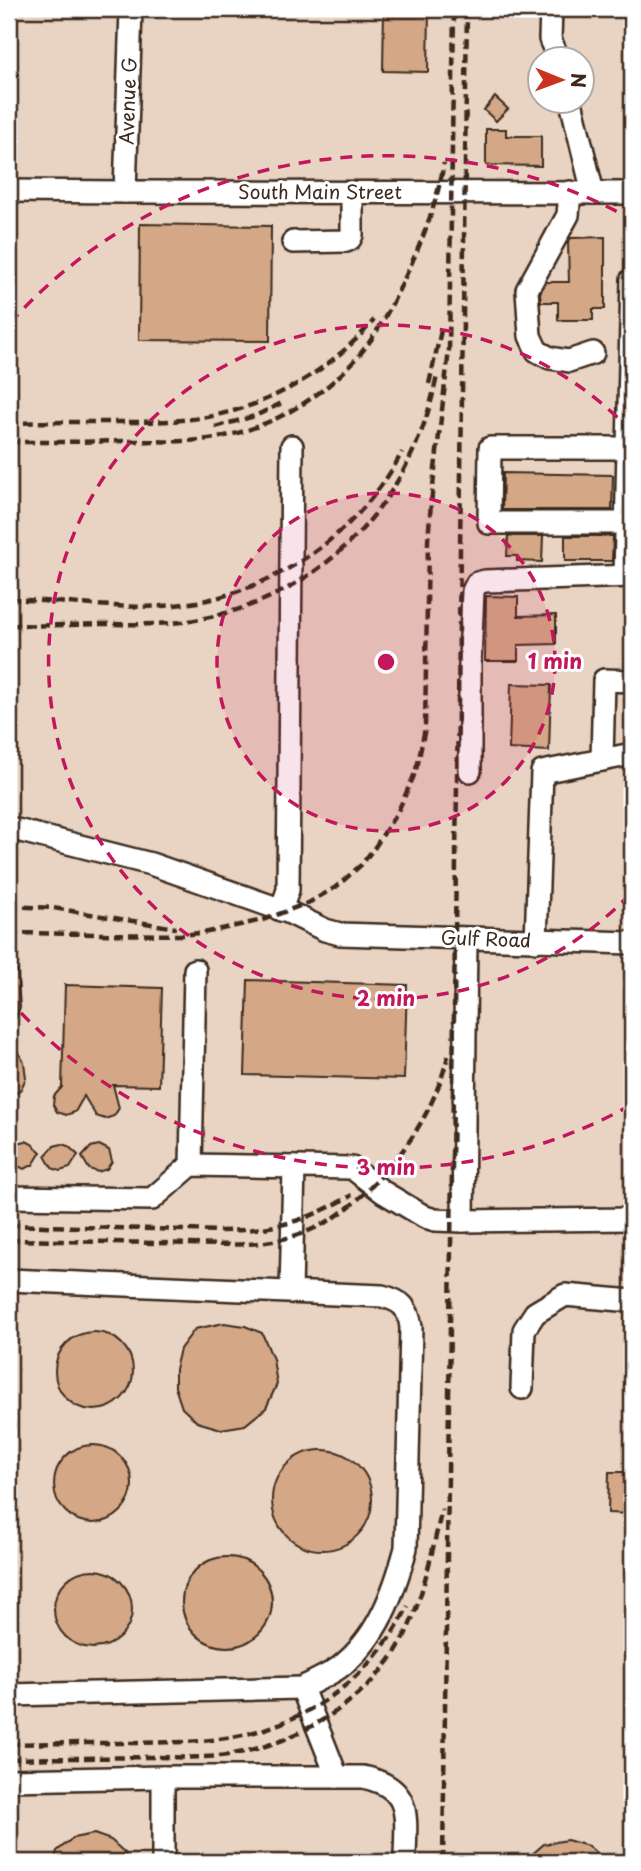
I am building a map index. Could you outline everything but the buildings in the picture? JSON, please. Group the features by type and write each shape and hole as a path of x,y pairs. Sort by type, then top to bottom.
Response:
{"street":[{"name":"Avenue G","path":"125,192 131,9"},
{"path":"551,9 550,38 553,46"},
{"path":"574,116 593,192"},
{"name":"South Main Street","path":"9,191 632,193"},
{"path":"570,192 568,215 527,290 530,336 537,351 550,358 569,361 593,353"},
{"path":"293,242 346,242 350,239 352,193"},
{"path":"470,771 470,659 473,591 477,583 629,576 627,523 632,279"},
{"path":"281,910 288,890 292,446"},
{"path":"627,523 489,523 490,448 628,448"},
{"path":"602,760 604,680 632,681"},
{"path":"536,941 542,772 632,754"},
{"name":"Gulf Road","path":"9,828 151,864 340,934 632,943"},
{"path":"463,1221 466,939"},
{"path":"191,1164 195,970"},
{"path":"9,1197 152,1199 191,1164 352,1168 383,1192 425,1217 444,1221 632,1219"},
{"path":"291,1292 294,1167"},
{"path":"9,1280 382,1296 402,1304 409,1314 411,1328 406,1548 397,1582 383,1614 364,1643 341,1666 302,1688 9,1695"},
{"path":"522,1388 523,1331 535,1313 565,1295 632,1301"},
{"path":"302,1688 337,1777"},
{"path":"163,1777 163,1862"},
{"path":"9,1780 363,1777 388,1785 397,1793 403,1804 405,1862"}],"shaded area":[{"path":"9,9 632,9 632,1862 9,1862"}],"railway":[{"path":"9,933 182,935 263,920 310,902 336,887 361,865 398,811 418,763 425,728 428,541 449,350 454,9"},
{"path":"443,1862 467,9"},
{"path":"9,442 192,441 215,438 263,424 308,400 347,368 382,322 424,233 438,192 444,163"},
{"path":"9,423 166,421 217,415 239,409 282,392 323,367 374,320"},
{"path":"429,384 442,326"},
{"path":"9,625 175,623 245,607 287,588 324,564 357,534 385,500 408,462 425,420 437,375"},
{"path":"215,427 255,416 284,402"},
{"path":"9,599 143,607 199,602 235,592 270,578 302,560 332,538 383,484 402,452"},
{"path":"9,906 53,908 176,928"},
{"path":"9,1240 218,1245 277,1240 315,1228 337,1216 357,1200 401,1152 419,1127 433,1100 448,1056"},
{"path":"9,1225 221,1231 258,1229 304,1218 352,1195"},
{"path":"9,1759 222,1756 283,1740 308,1728 354,1698 390,1659 404,1637 422,1591 442,1509"},
{"path":"9,1744 204,1741 255,1732 309,1710 356,1676 376,1655 408,1606"}]}
